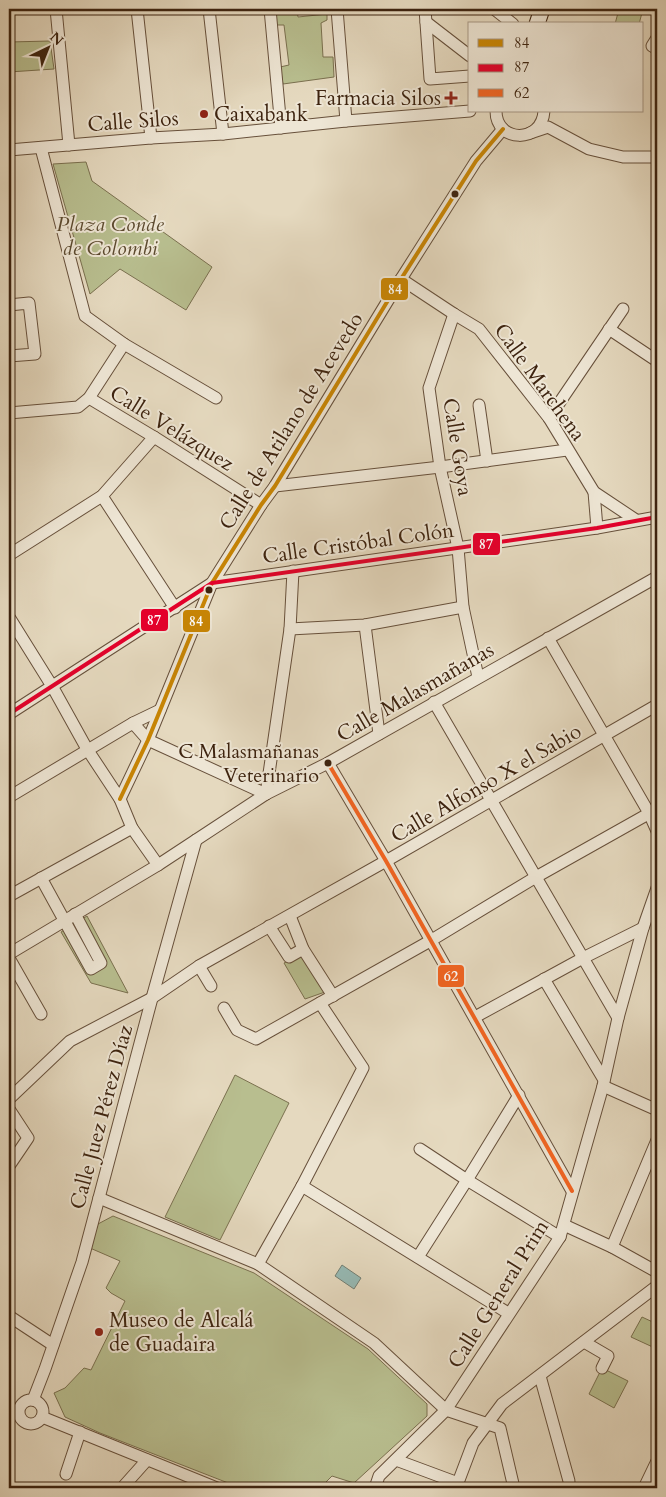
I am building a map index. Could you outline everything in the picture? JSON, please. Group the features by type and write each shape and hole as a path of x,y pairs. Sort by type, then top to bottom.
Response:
{"street":[{"path":"56,9 69,145"},
{"path":"137,9 151,138"},
{"path":"209,9 223,134"},
{"path":"270,9 281,128"},
{"path":"337,9 346,121"},
{"path":"425,9 430,79 468,76"},
{"path":"538,22 542,9"},
{"path":"539,22 550,9"},
{"path":"498,16 509,22"},
{"path":"426,22 468,54"},
{"path":"657,38 652,46 657,49"},
{"name":"Calle Silos","path":"9,150 223,134 346,121 468,111"},
{"path":"496,112 498,123 503,129 516,136 530,134 548,127 589,149 623,157 657,157"},
{"path":"530,134 541,123 544,112"},
{"name":"Calle de Atilano de Acevedo","path":"120,799 148,740 212,584 261,505 275,486 401,279 476,161 503,129"},
{"path":"42,148 85,316 124,344 216,398"},
{"name":"Calle Marchena","path":"401,279 479,329 549,418 594,492 636,520"},
{"path":"9,305 29,303 35,354 9,356"},
{"path":"549,418 623,308"},
{"name":"Calle Goya","path":"454,314 429,388 440,467 458,548 463,607 478,677"},
{"path":"609,329 657,361"},
{"path":"9,413 78,407 89,398 124,344"},
{"name":"Calle Velázquez","path":"89,398 261,505"},
{"path":"479,405 487,461"},
{"path":"9,556 102,496 154,437"},
{"path":"275,486 567,450"},
{"path":"594,492 597,528"},
{"path":"102,496 175,608"},
{"name":"Calle Cristóbal Colón","path":"212,584 597,528 657,517"},
{"path":"133,723 148,740 266,794 290,629 293,571"},
{"name":"Calle Malasmañanas","path":"9,954 158,865 266,794 328,763 657,577"},
{"path":"9,714 212,584"},
{"path":"290,629 365,625 463,607"},
{"path":"9,617 52,686 89,752 120,799 132,828 158,865"},
{"path":"365,625 379,734"},
{"path":"548,638 605,736 653,811 657,831"},
{"path":"434,702 618,1018"},
{"name":"Calle Alfonso X el Sabio","path":"9,1099 70,1041 152,998 199,966 386,862 657,705"},
{"path":"9,797 89,752 133,723 160,710"},
{"path":"328,763 475,1017 572,1191"},
{"path":"224,1008 237,1030 256,1039 430,941 536,877 653,811"},
{"path":"9,896 132,828"},
{"name":"Calle Juez Pérez Díaz","path":"33,1400 82,1262 196,840"},
{"path":"41,878 70,918"},
{"name":"Calle General Prim","path":"375,1488 379,1476 446,1410 560,1237 603,1083 618,1018 657,888"},
{"path":"290,916 303,949 332,996"},
{"path":"269,926 289,957 303,949"},
{"path":"475,1017 582,958 644,928"},
{"path":"9,958 41,1014"},
{"path":"199,966 211,986"},
{"path":"544,979 603,1083 657,1110"},
{"path":"258,1264 302,1186 363,1068 320,1003"},
{"path":"418,1257 519,1095"},
{"path":"9,1110 28,1138 9,1166"},
{"path":"612,1248 657,1140"},
{"path":"420,1149 560,1237"},
{"path":"302,1186 508,1314"},
{"path":"99,1198 258,1264 374,1343 446,1410 500,1428 514,1488"},
{"path":"564,1225 657,1272"},
{"path":"396,1460 457,1486 473,1443 502,1404 657,1286"},
{"path":"9,1316 53,1345"},
{"path":"584,1342 608,1356 602,1368"},
{"path":"540,1376 569,1481"},
{"path":"33,1400 40,1405 43,1411 42,1417 35,1423 25,1422 14,1406 33,1400"},
{"path":"42,1417 218,1488"},
{"path":"66,1474 80,1432"},
{"path":"122,1488 147,1460"},
{"path":"644,1488 657,1461"}],"green space":[{"path":"297,9 298,17 327,14 327,20 321,23 323,57 333,57 334,77 283,84 280,67 289,65 284,25 276,25 274,10"},
{"path":"619,9 643,9 640,22 616,22"},
{"path":"50,41 54,69 9,72 9,42"},
{"name":"Plaza Conde de Colombi","path":"86,162 92,181 212,267 186,310 120,269 90,294 53,164"},
{"path":"87,916 128,993 91,983 61,932"},
{"path":"301,954 325,992 305,999 284,963"},
{"path":"235,1075 289,1103 220,1240 165,1217"},
{"path":"113,1216 254,1273 368,1349 427,1404 427,1416 354,1483 332,1476 320,1488 241,1488 100,1433 65,1417 54,1393 65,1388 84,1368 91,1370 125,1301 106,1288 120,1261 90,1248 98,1224"},
{"path":"642,1317 657,1324 657,1349 631,1337"},
{"path":"602,1368 628,1381 614,1408 589,1394"}],"water":[{"path":"342,1265 361,1278 354,1289 335,1276"}],"transit line":[{"name":"84","path":"120,799 148,740 212,583 275,486 401,279 476,161 503,129"},
{"name":"87","path":"9,714 212,583 597,528 657,517"},
{"name":"62","path":"328,763 386,861 572,1191"}],"place":[{"name":"Farmacia Silos","path":"451,98"},
{"name":"Caixabank","path":"204,114"},
{"name":"C Malasmañanas Veterinario","path":"328,763"},
{"name":"Museo de Alcalá de Guadaira","path":"99,1332"}]}
